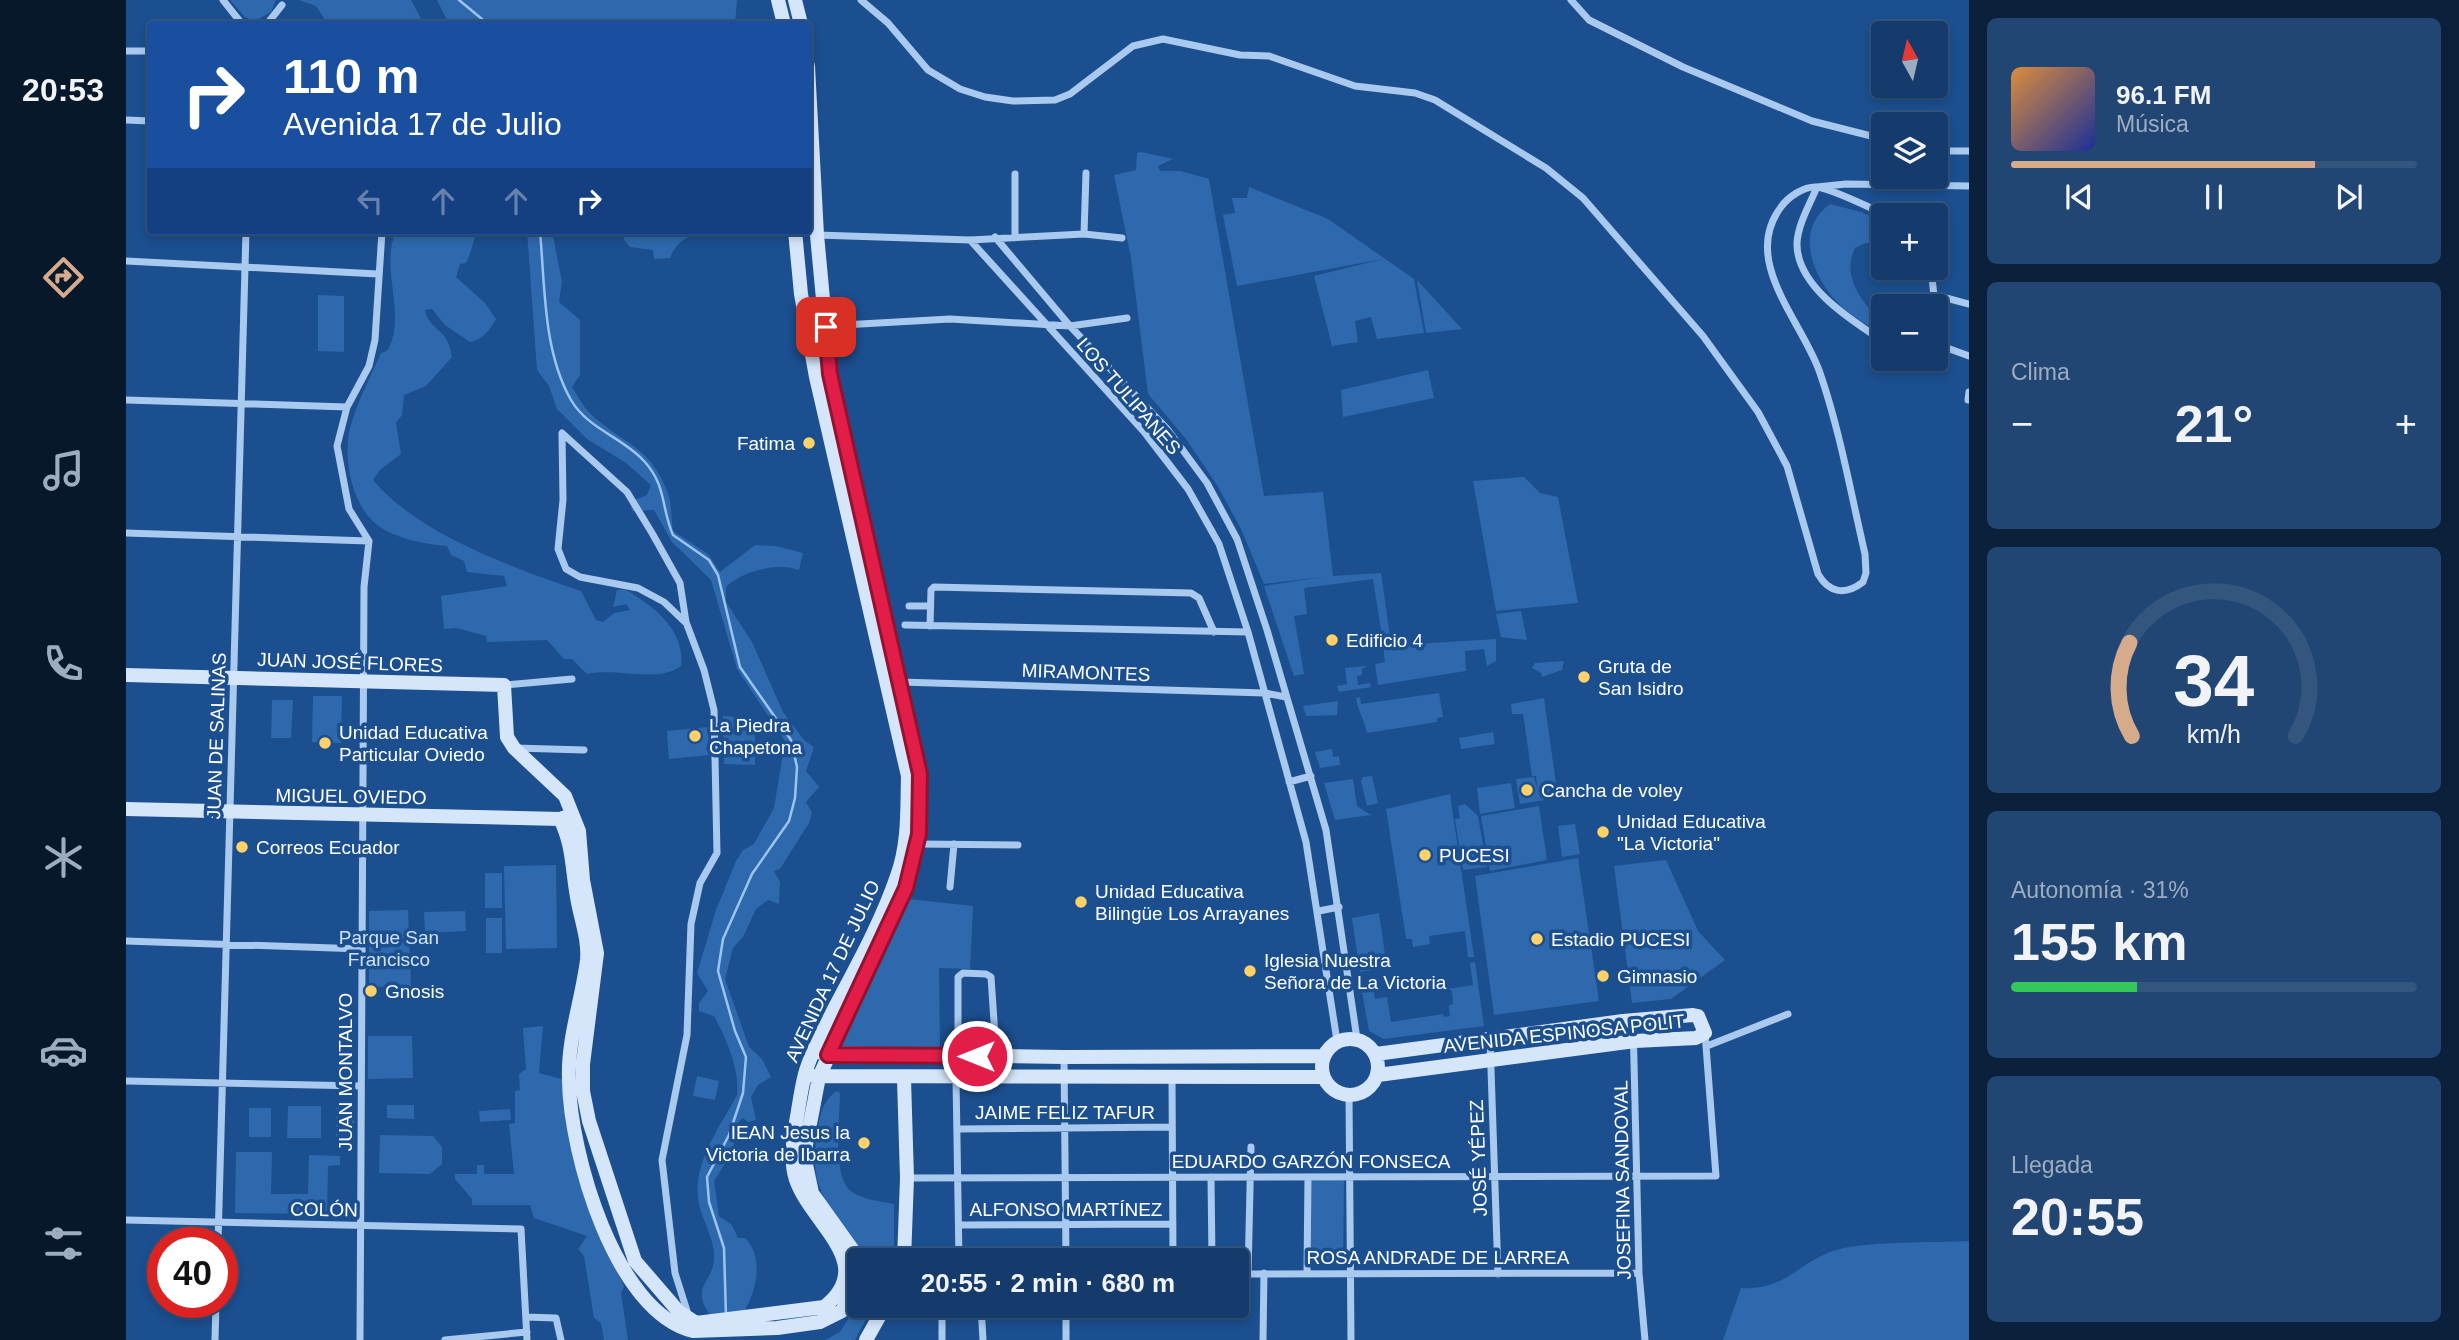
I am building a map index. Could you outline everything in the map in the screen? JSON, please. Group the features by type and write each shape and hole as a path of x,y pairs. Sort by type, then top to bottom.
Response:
{"main road":[{"path":"778,0 783,21"},
{"path":"794,0 800,21"},
{"name":"AVENIDA 17 DE JULIO","path":"560,819 570,843 587,947 569,1068 575,1133 612,1250 622,1270 657,1313 672,1324 688,1318 740,1324 824,1307 838,1295 845,1282 846,1265 842,1253 808,1205 795,1178 793,1142 812,1076 813,1051 883,911 898,874 907,836 906,764 830,374 817,235 812,141"},
{"name":"AVENIDA 17 DE JULIO","path":"796,235 807,327 892,682 920,774 917,844 903,896 828,1055 812,1076"},
{"name":"JUAN JOSÉ FLORES","path":"126,675 504,685"},
{"path":"504,685 506,730 514,748 565,796 575,813 597,953 583,1064 584,1102 635,1261 688,1318"},
{"name":"MIGUEL OVIEDO","path":"126,809 560,819 575,813"},
{"name":"AVENIDA ESPINOSA POLIT","path":"1376,1054 1633,1020 1698,1016 1706,1039 1635,1041 1378,1075"},
{"path":"1357,1039 1376,1054 1378,1075 1368,1089 1349,1095 1335,1091 1324,1077 1324,1056 1337,1041 1357,1039"},
{"path":"813,1051 828,1055 977,1049 1064,1057 1324,1056"},
{"path":"812,1076 904,1079 1324,1077"},
{"path":"904,1079 907,1178 904,1248"},
{"path":"866,1340 879,1318"}],"street":[{"path":"223,0 240,21"},
{"path":"861,0 888,23 928,70 960,89 985,97 1013,101 1055,100 1070,94 1133,46 1163,39 1240,55 1269,56 1355,86 1415,93 1435,100 1546,168 1583,198 1703,335 1758,412 1787,466 1810,550 1824,585 1846,591 1863,582 1866,573 1865,554 1820,372 1782,297 1767,250 1771,225 1784,202 1804,190 1817,187 1846,184 1969,186"},
{"path":"1571,0 1589,20 1683,68 1812,121 1871,136"},
{"path":"269,21 282,5"},
{"path":"126,51 147,51"},
{"path":"126,120 147,121"},
{"path":"1948,151 1969,151"},
{"path":"1084,234 1086,173"},
{"path":"1015,174 1015,236"},
{"path":"1817,187 1871,209"},
{"path":"1817,187 1800,230 1798,260 1807,275 1829,299 1871,332"},
{"path":"817,235 970,240 1084,234 1122,238"},
{"name":"JUAN DE SALINAS","path":"219,1227 246,235"},
{"path":"369,541 349,509 337,446 347,407 369,366 375,340 382,235"},
{"name":"LOS TULIPANES","path":"995,237 1070,326 1168,430 1206,483 1237,539 1326,830 1357,1039"},
{"name":"LOS TULIPANES","path":"970,240 1046,327 1145,433 1188,489 1219,544 1248,632 1306,842 1319,911 1337,1041"},
{"path":"126,261 378,274"},
{"path":"1948,298 1969,304"},
{"path":"807,327 950,319 1046,327 1128,318"},
{"path":"1948,348 1969,356"},
{"path":"126,400 347,407"},
{"path":"686,622 664,602 638,588 580,577 566,569 558,549 563,500 562,433 627,492 680,583 686,622 704,670 714,710 717,853 700,883 691,924 687,1035 662,1160 666,1220 688,1318"},
{"path":"126,533 369,541"},
{"name":"JUAN MONTALVO","path":"360,1340 363,587 369,541"},
{"path":"930,626 931,590 934,587 1192,593 1199,598 1214,632"},
{"path":"909,606 930,606"},
{"path":"905,625 1248,632"},
{"name":"JUAN JOSÉ FLORES","path":"504,685 572,680"},
{"name":"MIRAMONTES","path":"892,682 1265,693 1286,697"},
{"path":"514,748 584,750"},
{"path":"1289,782 1311,776"},
{"path":"917,844 1018,845"},
{"path":"950,887 954,844"},
{"path":"1319,911 1339,907"},
{"path":"126,941 362,949"},
{"path":"963,973 986,974 992,980 995,1036 992,1041 977,1049 958,1038 958,977 963,973"},
{"path":"1706,1039 1788,1014"},
{"name":"JOSEFINA SANDOVAL","path":"1633,1020 1639,1273 1644,1340"},
{"name":"EDUARDO GARZÓN FONSECA","path":"907,1178 1716,1176 1706,1039"},
{"name":"JOSÉ YÉPEZ","path":"1490,1040 1498,1274"},
{"path":"1064,1057 1066,1248"},
{"path":"1172,1077 1173,1248"},
{"path":"956,1079 960,1248"},
{"path":"126,1081 361,1086"},
{"path":"1349,1095 1351,1340"},
{"name":"JAIME FELIZ TAFUR","path":"957,1129 1172,1127"},
{"path":"1249,1248 1251,1147"},
{"path":"1211,1177 1212,1248"},
{"path":"1307,1273 1308,1177"},
{"name":"COLÓN","path":"126,1220 521,1229 526,1317"},
{"name":"ALFONSO MARTÍNEZ","path":"959,1225 1172,1224"},
{"path":"1263,1340 1264,1273"},
{"name":"ROSA ANDRADE DE LARREA","path":"1249,1274 1639,1273"},
{"path":"445,1340 527,1336 526,1317 556,1318 561,1340"},
{"path":"215,1340 216,1318"},
{"path":"942,1318 942,1340"},
{"path":"982,1318 983,1340"},
{"path":"1066,1318 1066,1340"}],"green space":[{"path":"230,0 276,0 271,12 255,21 245,17"},
{"path":"299,0 411,0 422,21 326,21 316,6"},
{"path":"437,0 737,0 735,21 448,21"},
{"path":"1137,153 1173,159 1158,166 1160,171 1181,171 1209,179 1264,496 1323,492 1333,576 1381,573 1391,643 1383,643 1373,579 1304,588 1307,614 1294,616 1304,674 1294,676 1264,586 1322,577 1264,584 1241,529 1217,485 1186,439 1148,394 1131,258 1114,175 1136,170"},
{"path":"1249,187 1328,219 1414,279 1424,333 1377,339 1371,317 1355,321 1358,342 1332,346 1314,276 1383,259 1237,286 1223,215 1235,213 1232,198 1247,198"},
{"path":"1830,204 1871,217 1871,243 1855,248 1851,269 1856,289 1871,310 1871,327 1843,308 1821,280 1811,253 1810,239 1812,226 1819,214"},
{"path":"395,235 476,235 468,259 466,263 460,264 456,277 485,303 496,319 486,334 470,342 445,325 432,309 425,310 430,322 447,340 452,357 426,386 404,395 402,415 396,423 401,454 380,470 373,480 392,500 415,517 469,548 581,591 596,620 603,622 614,613 630,610 626,604 613,607 617,590 630,592 670,625 679,644 681,666 660,674 587,674 572,659 564,659 547,640 487,642 486,636 456,628 444,629 441,596 507,586 504,576 467,572 464,561 451,555 447,546 401,537 376,524 360,505 349,466 348,440 353,418 381,353 387,351 393,337 395,307 390,260"},
{"path":"527,235 553,235 562,282 559,302 580,320 580,375 572,387 591,414 645,455 653,465 669,498 673,531 708,554 720,572 755,545 776,546 803,553 799,570 781,567 751,572 726,587 726,602 752,642 783,712 804,740 814,747 806,771 819,787 806,802 812,813 809,823 780,869 774,871 780,882 779,904 768,900 756,909 743,937 733,948 725,979 749,1047 762,1059 771,1077 758,1085 751,1097 756,1120 748,1122 743,1118 739,1121 732,1152 714,1181 719,1216 732,1225 738,1238 745,1238 755,1254 757,1273 753,1293 745,1310 710,1315 702,1297 714,1256 699,1204 699,1175 708,1147 737,1095 737,1085 731,1054 719,1025 714,1016 699,1011 699,1003 708,991 697,973 716,910 736,861 743,850 754,844 774,808 785,741 737,669 711,580 672,542 654,510 632,511 630,502 647,495 651,485 626,463 587,439 557,409 549,386 537,370"},
{"path":"624,235 703,235 684,239 670,258 654,259 653,250 630,247 624,240"},
{"path":"1417,280 1462,329 1426,333"},
{"path":"318,295 344,296 344,352 318,351"},
{"path":"1428,370 1434,398 1343,417 1341,390"},
{"path":"1524,477 1540,493 1558,497 1578,603 1496,611 1473,481"},
{"path":"1521,611 1527,640 1501,637 1496,614"},
{"path":"1496,639 1496,661 1487,666 1484,649 1465,651 1466,671 1378,685 1375,664 1385,662 1383,646"},
{"path":"1564,661 1562,670 1542,677 1541,673 1532,668 1535,663"},
{"path":"1367,666 1362,669 1362,675 1357,676 1358,685 1370,683 1371,687 1339,692 1337,686 1347,684 1345,668"},
{"path":"1439,693 1443,717 1437,718 1437,722 1367,733 1356,698 1360,697 1361,704"},
{"path":"313,696 342,696 341,743 312,742"},
{"path":"1544,698 1558,798 1520,804 1516,779 1534,777 1538,791 1536,776 1532,776 1523,714 1512,714 1511,704"},
{"path":"272,700 293,700 291,738 271,738"},
{"path":"1338,701 1337,715 1306,716 1303,706"},
{"path":"723,716 755,718 755,765 724,764"},
{"path":"708,727 709,755 669,759 667,731"},
{"path":"1493,732 1495,744 1461,749 1459,738"},
{"path":"1332,749 1333,757 1339,756 1340,765 1320,768 1315,752"},
{"path":"1372,776 1378,803 1367,806 1361,781 1363,777"},
{"path":"1353,779 1357,806 1371,815 1335,820 1324,783"},
{"path":"1511,783 1515,808 1480,814 1477,788"},
{"path":"1450,794 1474,957 1468,957 1465,931 1429,936 1430,944 1413,947 1412,939 1406,939 1386,809"},
{"path":"1465,804 1478,816 1487,867 1463,870 1455,819 1460,818 1458,806"},
{"path":"1539,806 1547,860 1490,871 1481,816"},
{"path":"1575,824 1580,854 1562,857 1558,826"},
{"name":"Estadio PUCESI","path":"1578,858 1599,1001 1494,1015 1475,876"},
{"path":"1666,860 1698,931 1725,960 1671,999 1632,1003 1614,866"},
{"path":"556,865 557,948 506,949 504,866"},
{"path":"485,873 502,873 502,908 485,908"},
{"path":"909,899 973,906 970,969 939,968 940,1051 838,1051"},
{"name":"Parque San Francisco","path":"408,910 411,986 369,987 369,911"},
{"path":"465,911 466,931 425,933 424,912"},
{"path":"1379,913 1387,968 1360,972 1352,918"},
{"path":"486,918 502,918 502,953 486,953"},
{"path":"1475,962 1484,1026 1384,1039 1369,1031 1361,986 1373,984 1375,999 1387,997 1391,1022 1443,1014 1444,1017 1450,1016 1449,1005 1453,1004 1452,991 1448,989 1473,985 1470,963"},
{"path":"543,1026 539,1073 565,1080 604,1245 624,1286 621,1293 628,1340 604,1340 601,1323 594,1318 584,1256 578,1249 587,1236 534,1218 530,1205 472,1205 472,1199 455,1179 455,1174 477,1174 477,1165 484,1165 484,1174 514,1174 509,1124 515,1123 515,1091 520,1090 519,1074 526,1069 523,1028"},
{"path":"368,1036 412,1036 413,1078 368,1079"},
{"path":"697,1076 719,1081 715,1100 693,1096"},
{"path":"836,1091 840,1093 838,1146 841,1174 845,1184 857,1195 894,1204 894,1248 858,1248 824,1197 816,1171 815,1154 822,1110"},
{"path":"387,1105 414,1105 414,1119 387,1118"},
{"path":"288,1106 321,1106 321,1138 287,1138"},
{"path":"336,1106 354,1106 354,1138 336,1138"},
{"path":"249,1108 271,1108 271,1137 249,1137"},
{"path":"510,1109 511,1120 480,1122 479,1111"},
{"path":"380,1135 433,1136 442,1147 442,1164 430,1174 379,1173"},
{"path":"236,1152 272,1152 271,1194 308,1194 309,1155 340,1156 340,1165 328,1166 327,1214 235,1213"},
{"path":"1308,1180 1344,1180 1343,1261 1307,1261"},
{"path":"1969,1241 1969,1340 1723,1340 1741,1288 1758,1288 1772,1284 1829,1252 1873,1244"},
{"path":"849,1318 867,1318 855,1340 825,1340 840,1332"}],"waterway":[{"path":"459,0 484,21"},
{"path":"540,235 550,339 555,361 571,400 586,418 626,445 644,461 657,479 673,535 709,560 718,575 740,667 791,740 797,767 795,798 789,821 752,874 723,939 718,971 735,1031 746,1057 743,1093 729,1135 707,1177 709,1202 724,1248 726,1316"}],"place":[{"name":"Fatima","path":"809,443"},
{"name":"Edificio 4","path":"1332,640"},
{"name":"Gruta de San Isidro","path":"1584,677"},
{"name":"La Piedra Chapetona","path":"695,736"},
{"name":"Unidad Educativa Particular Oviedo","path":"325,743"},
{"name":"Cancha de voley","path":"1527,790"},
{"name":"Unidad Educativa \"La Victoria\"","path":"1603,832"},
{"name":"Correos Ecuador","path":"242,847"},
{"name":"PUCESI","path":"1425,855"},
{"name":"Unidad Educativa Bilingüe Los Arrayanes","path":"1081,902"},
{"name":"Estadio PUCESI","path":"1537,939"},
{"name":"Iglesia Nuestra Señora de La Victoria","path":"1250,971"},
{"name":"Gimnasio","path":"1603,976"},
{"name":"Gnosis","path":"371,991"},
{"name":"IEAN Jesus la Victoria de Ibarra","path":"864,1143"}],"route":[{"path":"826,327 830,374 920,774 919,834 908,882 828,1055 977,1056"}]}
